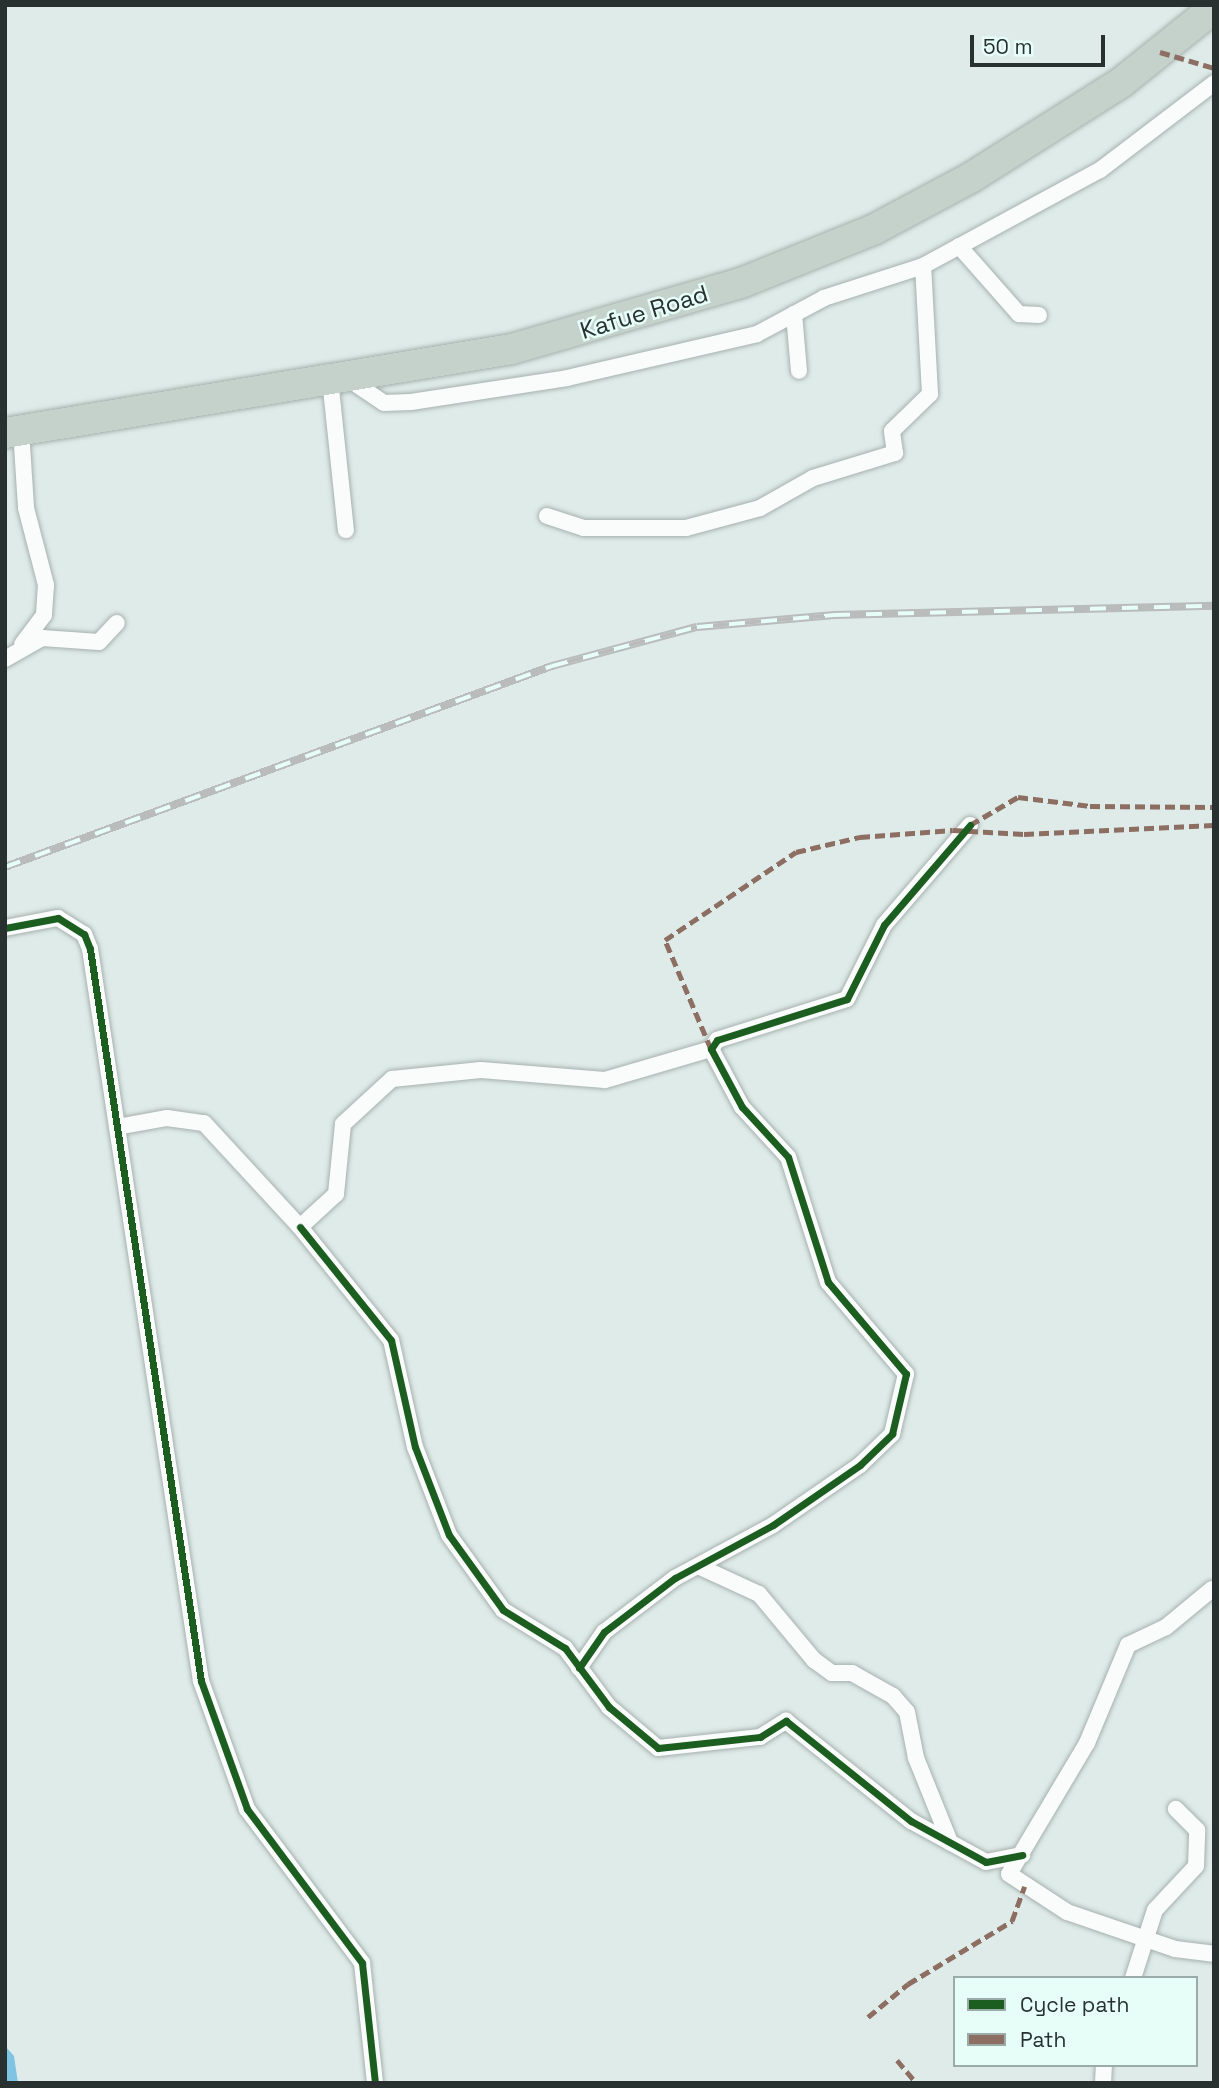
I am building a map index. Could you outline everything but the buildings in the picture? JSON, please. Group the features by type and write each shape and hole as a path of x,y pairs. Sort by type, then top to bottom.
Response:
{"highway":[{"name":"Kafue Road","path":"13,431 512,349 618,321 741,283 874,229 972,177 1122,82 1214,8"}],"street":[{"path":"337,377 384,403 411,402 709,347 923,266 1100,170 1214,83"},
{"path":"959,246 1019,314 1039,315"},
{"path":"547,516 584,528 686,528 760,508 813,478 895,453 892,431 930,394 923,266"},
{"path":"794,314 799,371"},
{"path":"337,377 346,530"},
{"path":"5,659 22,643 44,615 46,585 26,508 13,431"},
{"path":"22,643 41,638 99,642 117,623"},
{"path":"300,1227 336,1194 343,1124 393,1079 481,1070 605,1080 711,1049 717,1040 847,999 884,925 971,825"},
{"path":"5,928 58,918 84,934 117,1127 201,1681 247,1809 362,1963 375,2083"},
{"path":"579,1668 604,1632 698,1566 860,1465 892,1434 906,1374 828,1282 788,1157 742,1108 711,1049"},
{"path":"117,1127 167,1118 204,1123 300,1227 391,1340 415,1447 449,1535 503,1610 565,1648 608,1707 658,1748 760,1737 786,1721 911,1821 986,1862 1022,1855"},
{"path":"698,1566 759,1594 832,1673 852,1674 893,1696 907,1712 916,1758 950,1842"},
{"path":"1212,1589 1166,1627 1129,1645 1087,1743 1022,1855 1012,1879 1067,1912 1148,1938 1214,1954"},
{"path":"1134,1976 1155,1910 1196,1866 1197,1830 1176,1809"}],"water":[{"path":"5,2046 14,2056 18,2083 5,2083"}],"railway":[{"path":"5,867 552,666 697,627 834,615 1214,606"}],"marked path":[{"path":"1160,52 1214,68"},
{"path":"970,825 1018,797 1090,806 1214,807"},
{"path":"711,1049 665,940 796,852 860,837 953,830 1024,834 1214,825"},
{"path":"868,2017 908,1984 1012,1921 1025,1886"},
{"path":"897,2060 916,2083"}],"cycle path":[{"path":"579,1668 604,1632 675,1578 773,1525 860,1465 892,1434 906,1374 828,1282 788,1157 742,1107 711,1049 717,1040 847,999 884,925 970,825"},
{"path":"5,928 58,918 84,934 90,949 201,1681 247,1809 362,1963 375,2083"},
{"path":"300,1227 391,1340 415,1447 449,1535 503,1610 565,1648 609,1707 658,1748 760,1737 786,1721 911,1821 986,1862 1022,1855"}]}
